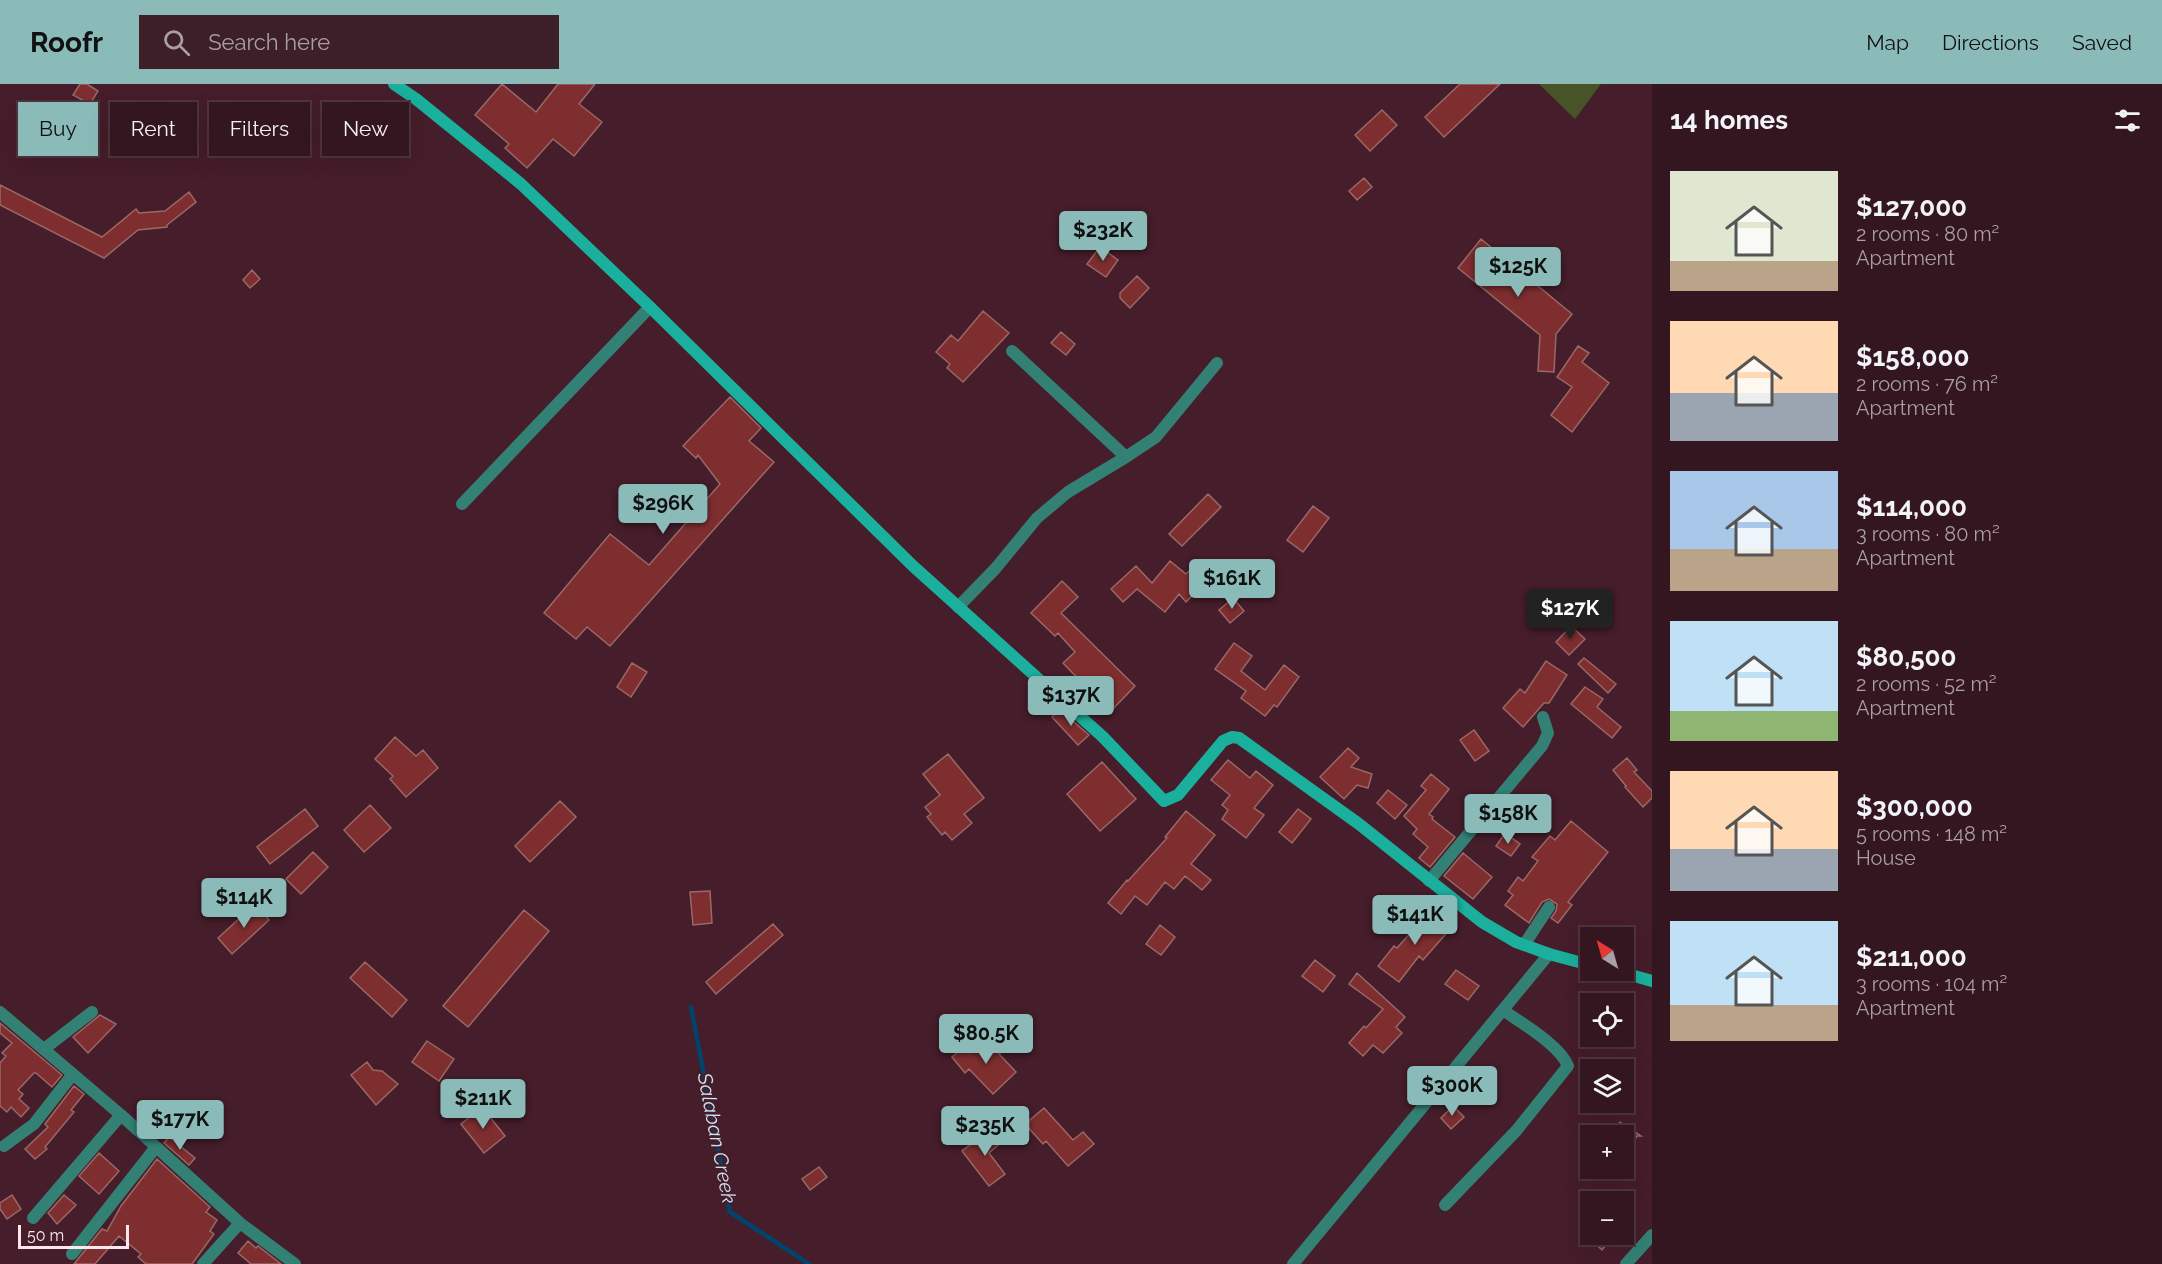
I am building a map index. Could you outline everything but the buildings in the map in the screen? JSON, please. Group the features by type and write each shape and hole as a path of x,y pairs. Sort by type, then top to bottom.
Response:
{"street":[{"path":"394,84 416,99 521,184 650,307 913,566 1103,737 1164,801 1178,795 1223,741 1232,737 1239,738 1359,824 1482,921 1524,945 1580,962"},
{"path":"462,504 650,307"},
{"path":"1012,351 1126,458"},
{"path":"958,607 995,569 1036,518 1068,492 1126,458 1156,437 1217,363"},
{"path":"1429,881 1542,746 1548,733 1543,717"},
{"path":"1524,945 1549,907"},
{"path":"1293,1264 1549,954"},
{"path":"1634,976 1652,981"},
{"path":"1445,1205 1516,1131 1568,1065 1549,1043 1503,1010"},
{"path":"0,1012 121,1115 240,1223 295,1264"},
{"path":"44,1049 92,1012"},
{"path":"4,1146 34,1124 73,1074"},
{"path":"33,1218 121,1115"},
{"path":"72,1254 156,1147"},
{"path":"204,1264 240,1223"},
{"path":"1626,1264 1652,1235"}],"green space":[{"path":"1539,84 1601,84 1575,119"}],"waterway":[{"name":"Salaban Creek","path":"691,1007 730,1212 809,1264"}]}
